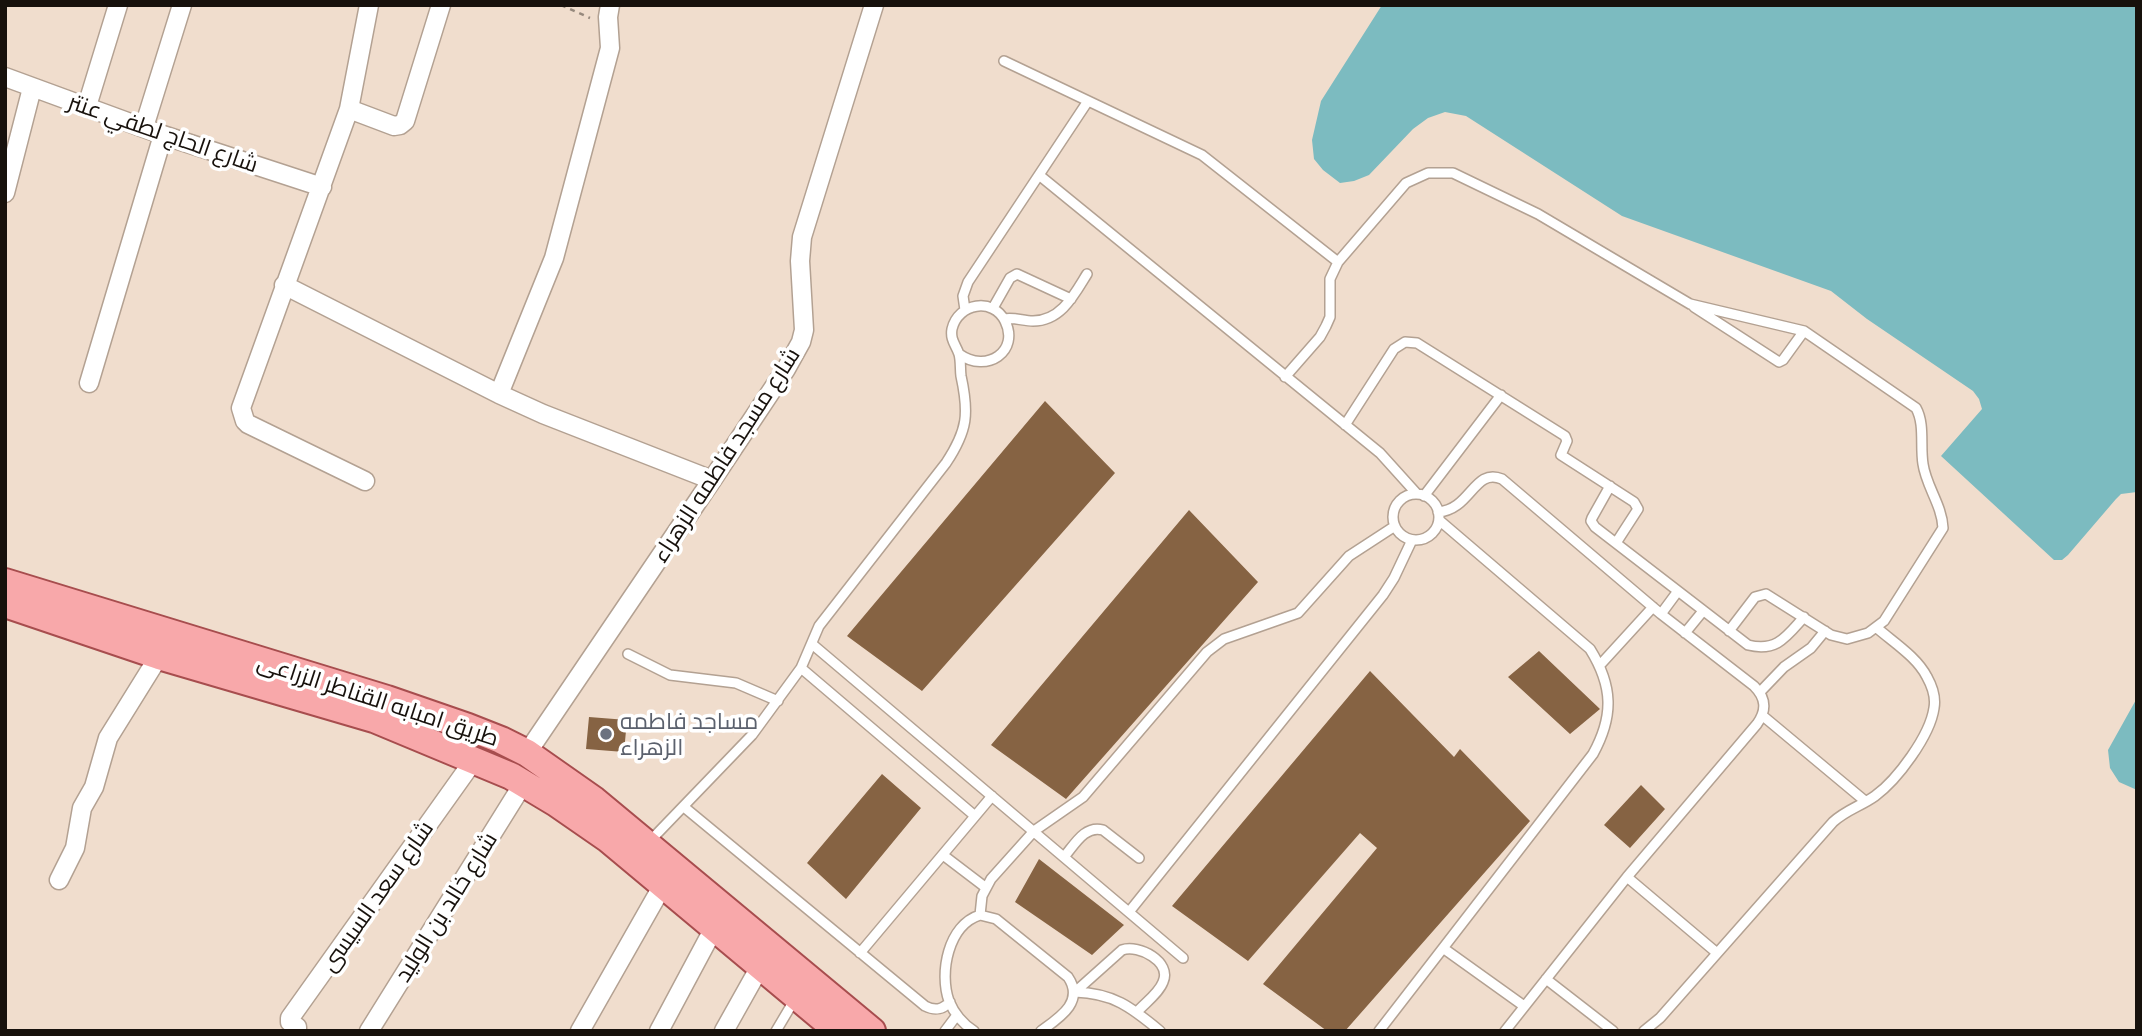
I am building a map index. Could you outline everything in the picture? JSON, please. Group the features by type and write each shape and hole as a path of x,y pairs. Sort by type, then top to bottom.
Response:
{"main road":[{"name":"طريق امبابه القناطر الزراعى","path":"5,582 387,699 468,727 527,753 594,800 872,1031"},
{"name":"طريق امبابه القناطر الزراعى","path":"5,604 159,656 374,719 474,760 523,784 608,839 765,968 827,1027"}],"street":[{"path":"87,106 118,5"},
{"path":"144,127 182,5"},
{"path":"365,481 248,424 241,408 349,108 369,5"},
{"path":"349,108 394,126 404,121 441,5"},
{"path":"499,394 554,258 576,170 606,69 610,48 610,5"},
{"name":"شارع مسجد فاطمه الزهراء","path":"527,753 786,369 801,342 804,330 800,261 802,237 874,5"},
{"name":"شارع الحاج لطفي عنتر","path":"5,77 163,135 322,187"},
{"path":"6,183 32,88"},
{"path":"89,383 163,135"},
{"path":"284,285 499,394 712,480"},
{"path":"59,880 75,848 82,808 94,787 108,738 159,656"},
{"name":"شارع سعد السيسى","path":"297,1031 297,1027 290,1022 290,1017 474,760"},
{"name":"شارع خالد بن الوليد","path":"369,1031 523,784"},
{"path":"580,1031 663,885"},
{"path":"659,1031 714,928"},
{"path":"724,1031 765,968"}],"lane":[{"path":"1004,61 1202,155 1338,262"},
{"path":"965,310 963,296 968,282 1088,101"},
{"path":"1285,377 1320,337 1326,326 1330,317 1330,279 1338,262 1406,183 1428,173 1452,173 1538,214 1690,304 1777,362 1783,360 1804,331"},
{"path":"1039,175 1380,453 1420,495 1435,505 1437,527 1426,537 1412,540 1405,537 1395,526 1393,519 1397,504 1409,495 1420,495"},
{"path":"993,308 1010,278 1017,274 1071,299"},
{"path":"1004,319 1043,320 1064,309 1087,274"},
{"path":"1690,304 1804,331 1912,404 1920,419 1923,465 1942,518 1943,528 1877,628 1855,638 1839,638 1771,596 1760,595 1751,601 1729,631"},
{"path":"973,306 993,308 1004,319 1008,328 1005,349 998,357 988,362 968,360 959,354 951,336 957,317 973,306"},
{"path":"1345,425 1394,349 1405,342 1417,343 1565,436 1567,441 1561,455 1634,502 1638,509 1616,543"},
{"path":"647,844 745,744 801,668 819,625 956,449 966,407 959,354"},
{"path":"1420,495 1501,395"},
{"path":"1438,516 1460,505 1484,478 1490,476 1502,479 1657,610 1760,692 1765,708 1763,716 1627,877 1505,1031"},
{"path":"1610,486 1591,521 1595,527 1748,645 1768,647 1778,643 1804,617"},
{"path":"1379,1031 1593,754 1602,738 1607,720 1609,701 1606,683 1600,665 1590,649 1438,516"},
{"path":"980,915 985,887 1034,831 1068,810 1083,797 1215,644 1298,613 1349,556 1395,526"},
{"path":"1129,912 1383,595 1412,540"},
{"path":"1600,665 1678,591"},
{"path":"1685,633 1703,611"},
{"path":"1644,1031 1660,1018 1833,821 1849,809 1865,802 1895,779 1912,755 1934,709 1932,688 1921,667 1877,628"},
{"path":"1760,692 1784,667 1811,648 1825,631"},
{"path":"812,644 1183,958"},
{"path":"628,654 670,675 736,682 778,701"},
{"path":"801,668 975,816"},
{"path":"1763,716 1865,802"},
{"path":"860,953 992,796"},
{"path":"684,807 925,1006 938,1009 950,1002"},
{"path":"1064,857 1086,832 1097,828 1139,858"},
{"path":"943,855 985,887"},
{"path":"1627,877 1717,953"},
{"path":"968,1029 950,1002 946,987 948,954 955,937 966,922 980,915 996,919 1068,977 1073,984 1072,1001 1067,1009 1041,1031"},
{"path":"1074,992 1116,954 1136,948 1156,960 1165,978 1162,985 1137,1012"},
{"path":"1443,948 1524,1006"},
{"path":"732,1031 765,968"},
{"path":"1546,979 1613,1031"},
{"path":"1074,992 1108,996 1137,1012 1160,1031"},
{"path":"776,1031 797,996"},
{"path":"945,1031 957,1015"}],"path":[{"path":"561,5 609,25"}],"water":[{"path":"1382,5 2137,5 2137,492 2121,494 2068,555 2062,560 2054,560 1941,456 1982,409 1973,391 1867,319 1831,291 1622,216 1466,116 1445,112 1428,118 1413,129 1369,175 1340,183 1314,159 1312,140 1321,101"},
{"path":"2137,698 2137,790 2119,782 2110,768 2108,750"}],"building":[{"path":"1045,401 1115,473 922,691 847,636"},
{"path":"1189,510 1258,582 1066,799 991,745"},
{"path":"1539,651 1600,709 1570,734 1508,677"},
{"path":"1370,671 1454,757 1460,749 1530,821 1345,1031 1327,1031 1263,984 1377,848 1360,833 1248,961 1172,906"},
{"name":"مساجد فاطمه الزهراء","path":"589,717 627,720 624,752 586,749"},
{"path":"882,774 921,808 846,899 807,863"},
{"path":"1641,785 1665,809 1630,848 1604,825"},
{"path":"1039,859 1124,925 1092,955 1015,902"}],"place":[{"name":"مساجد فاطمه الزهراء","path":"606,734"}]}
